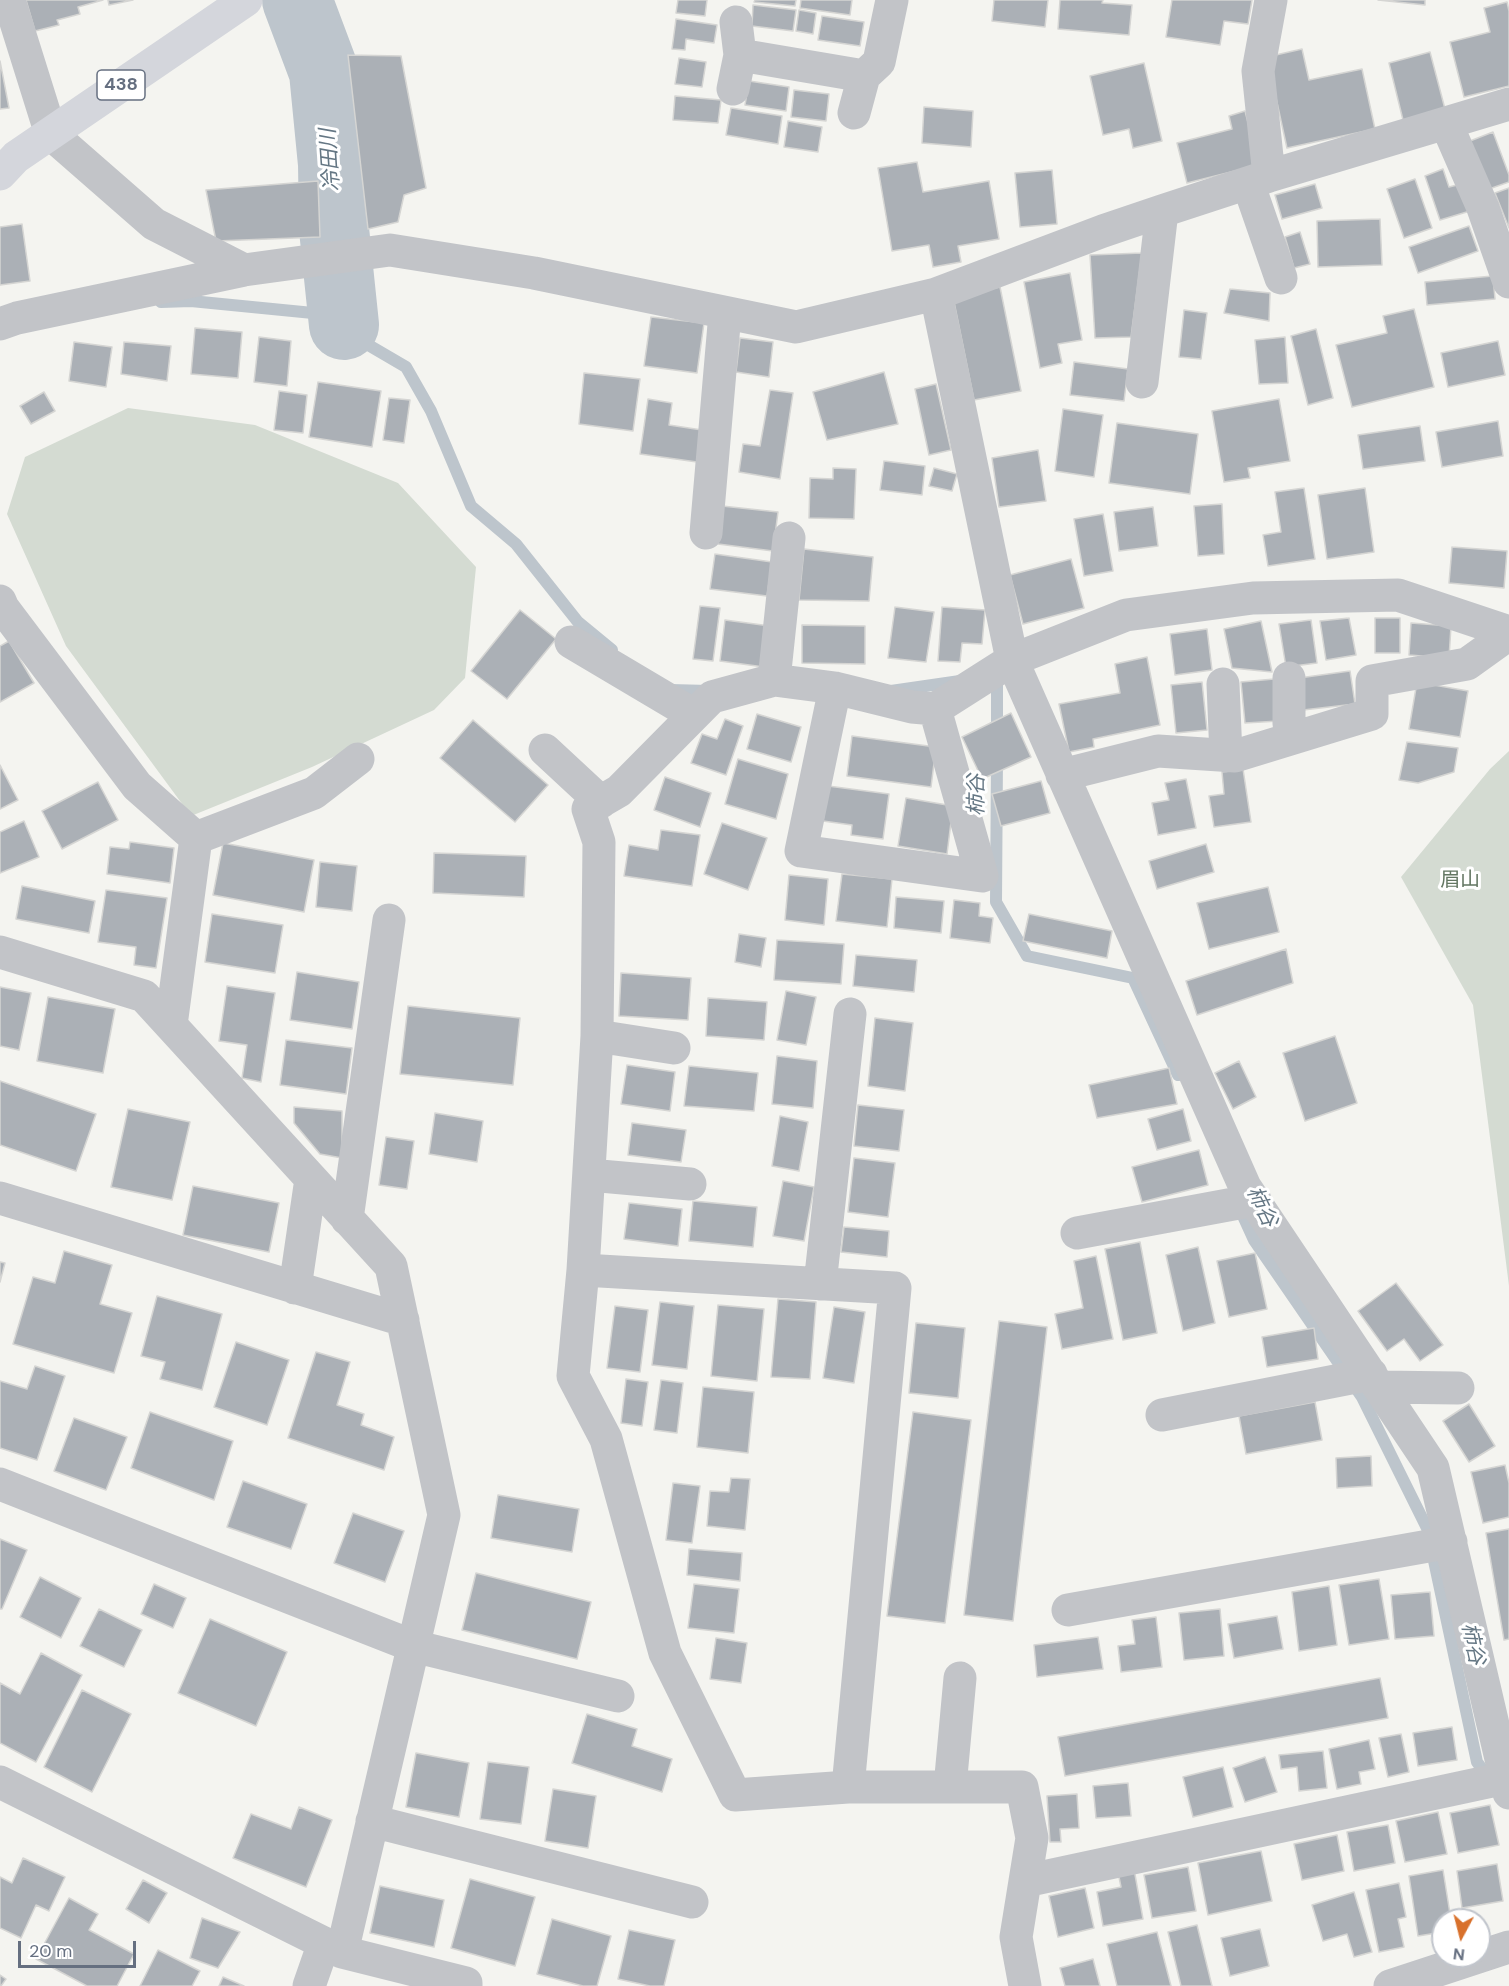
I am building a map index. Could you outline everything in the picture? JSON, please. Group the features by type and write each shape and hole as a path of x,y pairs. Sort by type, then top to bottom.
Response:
{"highway":[{"name":"438","path":"0,174 16,157 246,0"}],"street":[{"path":"9,0 51,134 154,224 244,270"},
{"path":"854,113 864,76 879,62 892,0"},
{"path":"1271,0 1258,70 1259,180 1281,278"},
{"path":"733,89 740,55 736,22"},
{"path":"740,55 864,76"},
{"path":"0,324 17,318 244,270 390,250 534,273 796,327 936,294 1162,211 1509,104"},
{"path":"1446,123 1483,208 1509,282"},
{"path":"1142,382 1162,211"},
{"path":"936,294 1012,660 1245,1187 1433,1468 1507,1785 1025,1881"},
{"path":"706,533 725,313"},
{"path":"774,680 789,538"},
{"path":"1024,1986 1016,1937 1032,1838 1022,1787 848,1787 735,1795 664,1653 606,1439 573,1376 583,1270 597,1036 599,842 588,809 619,791 712,697 774,680 835,688 912,707 935,709 1012,660 1126,615 1253,598 1398,595 1506,639"},
{"path":"0,601 137,786 196,838"},
{"path":"1062,775 1158,751 1234,756 1372,714 1372,681 1467,664 1506,639"},
{"path":"571,642 694,715"},
{"path":"1289,678 1289,724 1296,737"},
{"path":"1223,684 1226,756"},
{"path":"835,688 801,851 982,876 935,709"},
{"path":"545,750 601,802"},
{"path":"196,838 314,793 358,759"},
{"path":"171,1025 196,838"},
{"path":"348,1219 389,920"},
{"path":"0,952 144,996 391,1266 444,1515 372,1821 333,1947 309,1986"},
{"path":"820,1284 850,1014"},
{"path":"597,1036 674,1048"},
{"path":"589,1175 690,1184"},
{"path":"295,1288 311,1179"},
{"path":"0,1198 403,1320"},
{"path":"1077,1233 1255,1200"},
{"path":"583,1270 894,1288 848,1787"},
{"path":"1162,1415 1375,1381 1458,1388"},
{"path":"0,1484 413,1646 618,1696"},
{"path":"1068,1610 1451,1542"},
{"path":"950,1787 960,1678"},
{"path":"0,1782 333,1947 471,1985"},
{"path":"372,1821 692,1902"},
{"path":"1390,1986 1509,1947"}],"green space":[{"path":"128,408 255,425 398,483 476,567 465,678 434,710 312,767 191,816 66,646 7,514 25,457"},
{"name":"眉山","path":"1509,751 1509,1286 1473,1005 1401,877 1490,769"}],"building":[{"path":"26,0 103,0 78,7 80,14 57,20 59,25 35,31"},
{"path":"108,0 133,0 109,5"},
{"path":"678,0 707,0 705,16 676,13"},
{"path":"755,0 796,0 795,6 754,2"},
{"path":"801,0 852,0 850,15 800,8"},
{"path":"994,0 1048,0 1045,27 992,21"},
{"path":"1060,0 1103,0 1102,3 1132,5 1129,35 1058,29"},
{"path":"1172,0 1252,0 1248,24 1224,21 1220,45 1166,37"},
{"path":"1378,0 1425,0 1425,5"},
{"path":"1507,2 1509,86 1464,97 1450,42 1490,32 1484,8"},
{"path":"753,5 796,10 793,31 752,26"},
{"path":"799,10 816,13 813,34 796,31"},
{"path":"822,16 864,22 860,46 818,40"},
{"path":"676,19 717,25 714,43 686,39 685,50 672,49"},
{"path":"1302,49 1309,80 1362,69 1375,129 1287,148 1267,57"},
{"path":"1430,52 1445,109 1403,120 1389,63"},
{"path":"348,55 401,56 426,188 404,195 398,222 368,229"},
{"path":"679,58 706,62 702,87 675,84"},
{"path":"0,61 9,108 0,109"},
{"path":"1144,63 1162,141 1133,148 1129,129 1103,135 1090,76"},
{"path":"749,81 789,87 786,111 745,105"},
{"path":"794,90 829,94 826,121 791,117"},
{"path":"675,96 721,100 718,123 673,120"},
{"path":"924,107 973,111 971,147 922,143"},
{"path":"731,108 782,116 778,144 726,135"},
{"path":"1245,111 1259,165 1187,183 1177,143 1232,129 1229,116"},
{"path":"788,121 822,127 818,152 784,147"},
{"path":"1493,132 1509,175 1509,182 1489,189 1470,141"},
{"path":"917,162 923,192 989,181 999,239 958,246 961,262 933,267 929,245 892,251 878,168"},
{"path":"1443,169 1449,187 1461,184 1470,211 1440,220 1425,176"},
{"path":"1052,170 1057,224 1020,227 1015,173"},
{"path":"1415,179 1432,228 1404,238 1387,189"},
{"path":"318,181 320,237 216,241 206,190"},
{"path":"1315,184 1322,208 1282,219 1275,195"},
{"path":"1509,188 1509,228 1495,193"},
{"path":"1380,219 1382,265 1318,267 1317,221"},
{"path":"22,224 30,281 0,285 0,227"},
{"path":"1469,226 1478,251 1418,273 1409,247"},
{"path":"1300,232 1310,264 1294,268 1285,237"},
{"path":"1142,253 1131,337 1095,338 1090,255"},
{"path":"1070,273 1082,340 1058,344 1062,363 1040,368 1024,282"},
{"path":"1493,276 1495,299 1427,305 1425,282"},
{"path":"1000,287 1021,391 974,400 953,297"},
{"path":"1230,289 1270,293 1269,321 1224,313"},
{"path":"1414,309 1434,387 1352,407 1336,345 1387,333 1383,316"},
{"path":"1184,310 1207,313 1201,359 1179,357"},
{"path":"651,317 704,323 697,373 644,366"},
{"path":"195,328 242,332 238,378 191,374"},
{"path":"1316,329 1333,398 1308,405 1291,336"},
{"path":"259,337 291,341 287,386 254,382"},
{"path":"1285,337 1288,383 1259,384 1255,340"},
{"path":"740,338 773,342 769,377 736,372"},
{"path":"1498,341 1505,375 1448,387 1441,353"},
{"path":"74,342 112,347 106,387 69,381"},
{"path":"124,342 171,346 167,381 121,374"},
{"path":"1074,362 1128,369 1124,401 1070,395"},
{"path":"884,372 898,424 827,440 813,392"},
{"path":"584,373 640,379 633,431 579,424"},
{"path":"318,382 381,391 372,447 309,437"},
{"path":"936,384 951,450 929,455 915,389"},
{"path":"770,390 793,393 780,479 739,472 743,444 760,446"},
{"path":"279,391 307,395 303,433 274,430"},
{"path":"44,392 55,411 31,424 20,406"},
{"path":"389,398 410,400 404,443 383,440"},
{"path":"648,399 672,403 669,425 702,430 697,462 640,454"},
{"path":"1279,399 1290,461 1248,468 1250,478 1224,482 1212,411"},
{"path":"1063,409 1103,415 1094,477 1055,471"},
{"path":"1498,421 1503,456 1442,467 1436,432"},
{"path":"1117,423 1198,434 1190,494 1109,483"},
{"path":"1420,426 1425,461 1363,469 1358,435"},
{"path":"1038,450 1046,501 999,507 992,458"},
{"path":"884,461 925,466 922,495 880,490"},
{"path":"833,468 856,469 854,519 809,518 810,478 833,479"},
{"path":"934,468 957,474 952,491 929,486"},
{"path":"1304,488 1315,559 1268,566 1263,535 1281,532 1275,492"},
{"path":"1365,488 1374,552 1327,559 1318,495"},
{"path":"1222,504 1224,554 1198,556 1194,506"},
{"path":"722,506 778,512 773,551 718,544"},
{"path":"1153,507 1158,546 1119,551 1114,512"},
{"path":"1103,514 1113,571 1084,576 1074,519"},
{"path":"1452,547 1507,551 1504,588 1449,583"},
{"path":"804,549 873,557 869,601 799,600"},
{"path":"715,554 772,562 767,596 710,589"},
{"path":"1071,559 1084,608 1023,624 1010,575"},
{"path":"700,606 720,608 713,661 693,659"},
{"path":"895,607 934,612 926,662 888,658"},
{"path":"942,607 985,610 982,644 962,643 960,662 938,661"},
{"path":"520,610 556,639 507,699 471,671"},
{"path":"1349,618 1356,655 1326,660 1320,621"},
{"path":"1375,618 1400,618 1400,653 1375,653"},
{"path":"725,620 770,626 764,667 720,661"},
{"path":"1311,620 1317,663 1286,667 1279,624"},
{"path":"1261,621 1272,672 1232,668 1224,629"},
{"path":"1411,623 1451,626 1449,658 1409,655"},
{"path":"802,625 865,626 865,664 802,663"},
{"path":"1207,629 1212,670 1175,675 1170,634"},
{"path":"9,641 34,683 0,702 0,646"},
{"path":"1147,657 1160,725 1093,739 1094,747 1069,752 1059,704 1120,693 1115,664"},
{"path":"1350,671 1355,704 1303,710 1299,678"},
{"path":"1274,679 1279,721 1245,723 1241,682"},
{"path":"1202,682 1207,730 1176,733 1171,685"},
{"path":"1417,682 1468,691 1460,737 1409,729"},
{"path":"1011,713 1031,757 982,779 962,737"},
{"path":"757,714 801,727 791,762 747,749"},
{"path":"725,719 743,726 726,775 691,763 702,734 717,739"},
{"path":"473,720 548,785 515,822 440,758"},
{"path":"852,736 936,747 931,787 847,776"},
{"path":"1407,742 1458,748 1454,772 1418,783 1399,780"},
{"path":"738,759 788,774 776,819 725,804"},
{"path":"0,765 18,800 0,809"},
{"path":"1243,769 1251,822 1214,827 1209,796 1224,794 1222,772"},
{"path":"665,777 711,793 700,827 654,810"},
{"path":"1186,779 1196,828 1158,835 1152,803 1169,800 1165,783"},
{"path":"1041,781 1050,813 1001,826 992,794"},
{"path":"98,782 118,820 62,849 42,811"},
{"path":"828,786 889,794 883,839 851,835 852,825 823,821"},
{"path":"906,798 953,806 947,854 898,846"},
{"path":"24,821 39,857 0,873 0,832"},
{"path":"722,823 767,838 748,890 704,874"},
{"path":"661,830 700,835 692,886 624,876 629,845 658,850"},
{"path":"130,842 174,848 170,883 107,874 110,847 129,849"},
{"path":"223,843 314,860 304,912 213,895"},
{"path":"1206,844 1214,872 1157,889 1149,861"},
{"path":"434,853 526,856 524,897 433,893"},
{"path":"320,862 357,866 352,911 316,907"},
{"path":"842,874 892,879 887,927 836,921"},
{"path":"789,875 828,879 824,925 785,920"},
{"path":"22,886 95,901 89,933 16,919"},
{"path":"1268,887 1279,932 1209,949 1197,903"},
{"path":"106,890 167,898 156,968 134,965 136,947 98,942"},
{"path":"896,897 944,901 941,933 894,928"},
{"path":"954,900 980,903 979,916 993,918 990,943 950,938"},
{"path":"212,914 283,925 275,973 205,962"},
{"path":"1029,914 1112,931 1107,958 1023,941"},
{"path":"739,934 766,938 761,967 735,962"},
{"path":"777,940 844,944 841,984 774,980"},
{"path":"1286,949 1293,983 1197,1015 1186,981"},
{"path":"856,955 917,960 914,992 853,986"},
{"path":"297,972 359,982 352,1029 290,1020"},
{"path":"621,973 691,978 688,1020 619,1016"},
{"path":"227,986 275,993 261,1082 242,1078 247,1045 219,1041"},
{"path":"0,987 31,993 19,1050 0,1046"},
{"path":"786,991 816,997 806,1045 777,1040"},
{"path":"48,997 115,1009 103,1073 37,1061"},
{"path":"708,998 767,1002 764,1040 706,1036"},
{"path":"408,1006 520,1018 513,1085 400,1074"},
{"path":"875,1018 913,1023 905,1091 868,1086"},
{"path":"1335,1036 1357,1103 1305,1121 1283,1053"},
{"path":"286,1040 352,1048 346,1094 280,1085"},
{"path":"777,1056 817,1061 813,1108 772,1104"},
{"path":"1239,1061 1256,1097 1233,1109 1215,1073"},
{"path":"627,1065 675,1072 670,1111 621,1104"},
{"path":"689,1066 758,1073 754,1111 684,1106"},
{"path":"1169,1068 1177,1104 1097,1118 1089,1085"},
{"path":"0,1081 96,1114 76,1171 0,1145"},
{"path":"858,1105 904,1110 899,1151 854,1146"},
{"path":"294,1107 342,1111 342,1158 320,1154 294,1123"},
{"path":"128,1109 190,1122 172,1200 111,1187"},
{"path":"1183,1109 1191,1141 1157,1150 1148,1119"},
{"path":"435,1113 483,1121 477,1162 429,1154"},
{"path":"780,1116 808,1122 799,1171 772,1166"},
{"path":"632,1123 686,1130 681,1162 628,1155"},
{"path":"386,1137 414,1141 407,1189 379,1185"},
{"path":"1199,1150 1208,1185 1142,1202 1132,1167"},
{"path":"854,1158 895,1163 888,1217 848,1212"},
{"path":"783,1181 814,1187 804,1241 773,1236"},
{"path":"193,1186 279,1203 269,1252 183,1235"},
{"path":"693,1201 757,1207 753,1247 689,1241"},
{"path":"629,1203 682,1209 678,1246 624,1239"},
{"path":"844,1227 889,1231 887,1257 841,1252"},
{"path":"1140,1242 1157,1333 1123,1340 1105,1249"},
{"path":"1198,1247 1215,1323 1183,1331 1166,1255"},
{"path":"64,1251 112,1265 100,1304 132,1313 114,1373 13,1344 33,1277 55,1283"},
{"path":"1255,1253 1267,1309 1229,1317 1217,1261"},
{"path":"1096,1256 1113,1339 1062,1349 1055,1314 1083,1308 1074,1261"},
{"path":"0,1262 5,1263 0,1282"},
{"path":"1396,1283 1443,1345 1420,1361 1404,1339 1387,1351 1358,1311"},
{"path":"157,1296 222,1314 202,1390 160,1379 165,1362 141,1356"},
{"path":"778,1299 816,1302 810,1379 771,1377"},
{"path":"660,1302 694,1306 687,1369 652,1365"},
{"path":"718,1305 764,1309 757,1381 711,1376"},
{"path":"615,1306 648,1310 640,1372 607,1368"},
{"path":"834,1307 865,1312 854,1383 823,1378"},
{"path":"999,1321 1047,1327 1013,1621 964,1615"},
{"path":"916,1323 965,1328 958,1398 909,1393"},
{"path":"1314,1328 1318,1359 1267,1367 1262,1337"},
{"path":"236,1342 289,1360 267,1425 214,1407"},
{"path":"316,1352 350,1362 337,1405 364,1414 361,1425 394,1437 384,1470 288,1438"},
{"path":"35,1366 65,1376 37,1460 0,1448 0,1381 27,1389"},
{"path":"626,1379 648,1382 642,1426 621,1423"},
{"path":"661,1380 683,1383 677,1433 654,1430"},
{"path":"703,1387 754,1392 748,1453 697,1447"},
{"path":"1315,1402 1322,1440 1246,1454 1239,1416"},
{"path":"1469,1404 1495,1446 1469,1462 1443,1421"},
{"path":"150,1412 233,1441 214,1500 131,1468"},
{"path":"913,1412 971,1420 945,1623 887,1616"},
{"path":"74,1418 127,1437 106,1490 54,1471"},
{"path":"1371,1456 1372,1486 1337,1488 1336,1458"},
{"path":"1505,1465 1509,1483 1509,1517 1483,1523 1471,1472"},
{"path":"731,1478 750,1479 745,1530 707,1526 710,1491 729,1492"},
{"path":"243,1481 307,1504 291,1549 227,1527"},
{"path":"673,1483 700,1486 692,1543 666,1540"},
{"path":"498,1495 579,1509 572,1552 491,1538"},
{"path":"353,1513 404,1531 385,1582 334,1563"},
{"path":"1509,1529 1509,1639 1504,1640 1486,1533"},
{"path":"0,1539 27,1550 2,1609 0,1609"},
{"path":"689,1549 742,1553 740,1581 687,1575"},
{"path":"476,1573 591,1602 577,1659 462,1630"},
{"path":"40,1577 81,1598 61,1638 20,1617"},
{"path":"1379,1579 1389,1639 1349,1645 1339,1585"},
{"path":"154,1584 186,1598 173,1628 141,1614"},
{"path":"694,1584 739,1589 734,1633 688,1628"},
{"path":"1329,1586 1337,1645 1299,1651 1292,1592"},
{"path":"1430,1592 1434,1636 1395,1639 1391,1595"},
{"path":"99,1609 142,1630 124,1667 80,1646"},
{"path":"1220,1609 1224,1656 1184,1660 1179,1613"},
{"path":"1277,1616 1283,1649 1234,1658 1228,1624"},
{"path":"1156,1617 1162,1667 1121,1672 1118,1646 1135,1644 1132,1620"},
{"path":"210,1619 287,1652 256,1726 178,1693"},
{"path":"1098,1637 1103,1669 1037,1677 1034,1645"},
{"path":"716,1638 747,1643 741,1683 710,1679"},
{"path":"41,1653 82,1675 36,1762 0,1743 0,1683 20,1694"},
{"path":"1380,1678 1388,1718 1065,1776 1058,1737"},
{"path":"82,1690 131,1714 92,1792 44,1767"},
{"path":"587,1714 637,1729 632,1746 672,1759 662,1792 572,1763"},
{"path":"1452,1727 1457,1760 1418,1766 1413,1733"},
{"path":"1401,1734 1409,1772 1388,1777 1379,1738"},
{"path":"1369,1740 1375,1769 1359,1772 1361,1784 1337,1789 1329,1749"},
{"path":"1323,1751 1327,1788 1299,1791 1297,1767 1281,1769 1279,1755"},
{"path":"416,1753 469,1763 459,1817 406,1807"},
{"path":"1265,1757 1277,1792 1245,1802 1233,1768"},
{"path":"488,1762 529,1767 521,1824 480,1819"},
{"path":"1223,1767 1233,1807 1193,1817 1183,1777"},
{"path":"1128,1783 1131,1816 1096,1818 1093,1786"},
{"path":"553,1789 596,1796 588,1848 545,1841"},
{"path":"1077,1794 1079,1828 1060,1829 1061,1842 1050,1842 1047,1796"},
{"path":"1490,1805 1499,1845 1458,1853 1450,1813"},
{"path":"299,1807 332,1820 306,1887 233,1858 251,1814 291,1829"},
{"path":"1438,1812 1447,1854 1405,1862 1396,1821"},
{"path":"1388,1825 1395,1863 1354,1871 1347,1832"},
{"path":"1337,1835 1344,1871 1302,1880 1294,1844"},
{"path":"1261,1851 1272,1901 1208,1915 1198,1863"},
{"path":"23,1858 65,1877 49,1911 36,1905 21,1938 0,1928 0,1877 12,1883"},
{"path":"1497,1864 1503,1901 1462,1908 1457,1871"},
{"path":"1188,1867 1196,1911 1152,1918 1144,1875"},
{"path":"1134,1869 1143,1919 1103,1926 1097,1892 1121,1887 1118,1872"},
{"path":"1443,1870 1449,1908 1431,1908 1431,1934 1418,1936 1409,1876"},
{"path":"470,1879 535,1897 515,1966 451,1948"},
{"path":"143,1880 167,1893 149,1923 126,1909"},
{"path":"1399,1883 1406,1917 1398,1919 1404,1947 1379,1952 1366,1890"},
{"path":"380,1886 444,1900 434,1947 370,1933"},
{"path":"1085,1888 1094,1928 1058,1937 1049,1896"},
{"path":"1354,1892 1372,1952 1354,1957 1347,1934 1323,1941 1312,1905"},
{"path":"69,1898 98,1914 89,1930 134,1954 117,1986 87,1986 36,1959"},
{"path":"202,1918 240,1932 218,1968 190,1958"},
{"path":"552,1919 611,1936 597,1986 583,1986 537,1974"},
{"path":"1197,1925 1212,1986 1181,1986 1168,1932"},
{"path":"1260,1929 1269,1966 1230,1976 1221,1938"},
{"path":"629,1930 675,1940 664,1986 650,1986 618,1979"},
{"path":"1157,1932 1171,1986 1117,1986 1107,1944"},
{"path":"158,1950 200,1971 192,1986 140,1986"},
{"path":"1093,1959 1100,1986 1065,1986 1060,1968"},
{"path":"0,1975 6,1979 1,1986 0,1986"},
{"path":"223,1977 244,1986 219,1986"}],"waterway":[{"name":"冷田川","path":"297,0 324,72 333,164 334,229 344,325"},
{"path":"161,302 191,301 323,314 344,325 353,336 406,367 431,411 471,506 516,544 578,622 612,650"},
{"name":"柿谷","path":"997,680 997,735"},
{"path":"891,691 960,681"},
{"path":"670,690 709,691"},
{"name":"柿谷","path":"997,756 996,902 1027,956 1133,978 1178,1075"},
{"name":"柿谷","path":"1238,1205 1254,1240 1362,1397 1427,1528 1477,1762 1490,1780"}]}
